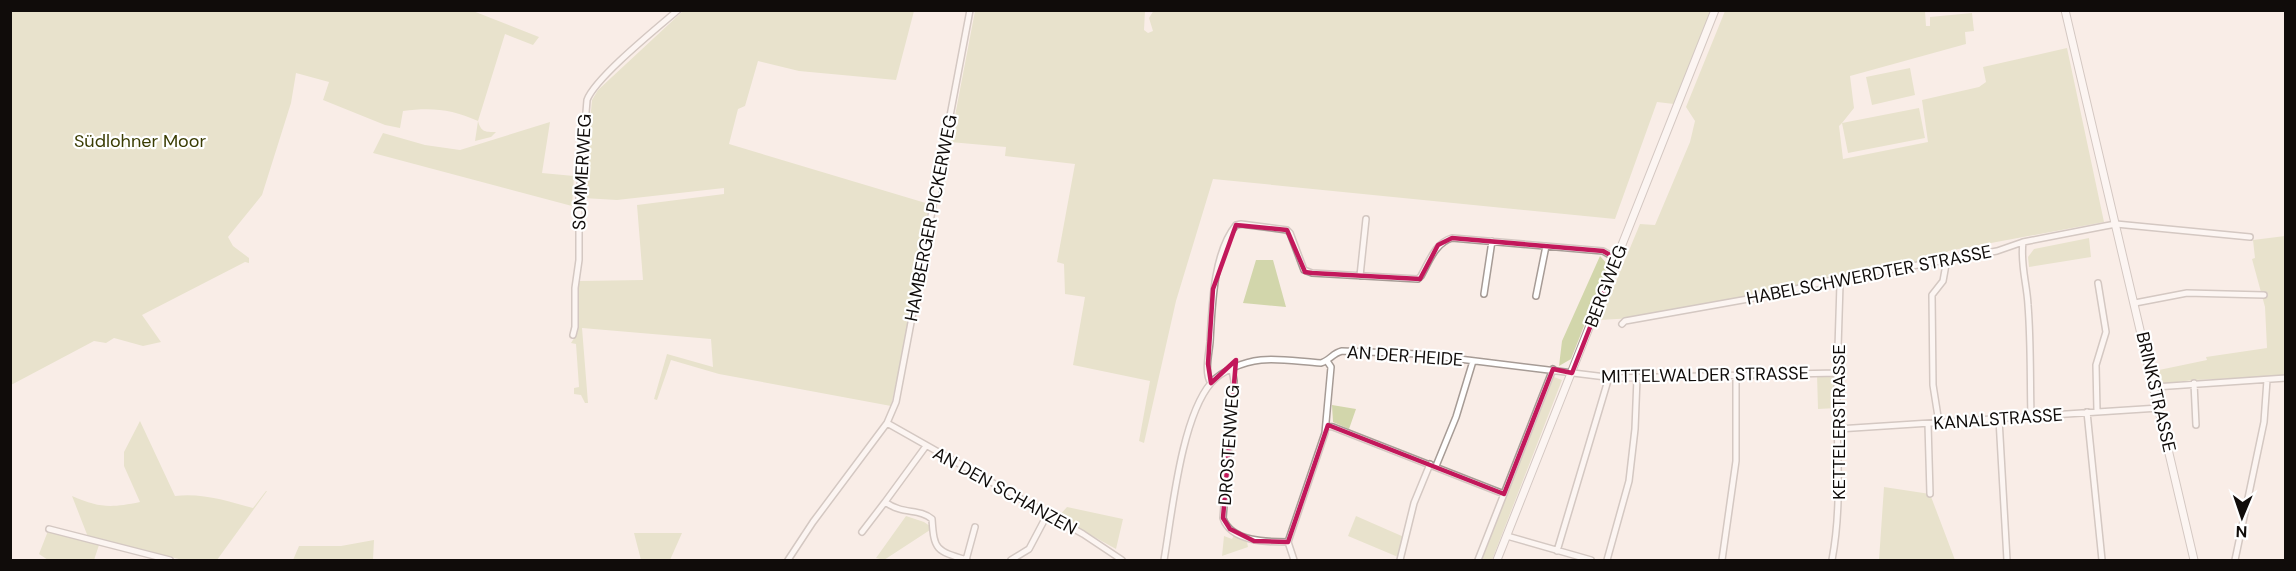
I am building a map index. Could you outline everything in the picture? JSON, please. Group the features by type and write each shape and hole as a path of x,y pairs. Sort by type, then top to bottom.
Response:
{"main road":[{"name":"BERGWEG","path":"1497,561 1715,10"},
{"name":"BRINKSTRASSE","path":"2065,10 2194,561"}],"street":[{"name":"SOMMERWEG","path":"573,335 579,260 579,198 587,100 593,88 605,76 678,10"},
{"name":"HAMBERGER PICKERWEG","path":"788,561 813,522 892,414 970,10"},
{"path":"1360,276 1366,219"},
{"name":"HABELSCHWERDTER STRASSE","path":"1622,324 1635,319 1776,294 1827,280 1997,251 2023,242 2116,224 2250,237"},
{"path":"1164,561 1189,429 1200,401 1211,383 1208,379 1208,364 1215,278 1225,245 1236,225 1287,230 1307,273 1418,279 1438,245 1452,237 1602,251 1617,259"},
{"path":"1484,294 1492,241"},
{"path":"2023,242 2025,267 2023,277 2027,287 2029,309 2031,416"},
{"path":"1536,296 1546,246"},
{"path":"1939,423 1933,385 1932,295 1943,281 1947,259"},
{"name":"KETTELERSTRASSE","path":"1832,561 1839,498 1840,283"},
{"path":"2097,411 2096,365 2106,332 2098,284"},
{"path":"2135,303 2187,293 2264,295"},
{"name":"AN DER HEIDE","path":"1211,383 1232,369 1259,360 1321,363 1327,361 1336,352 1342,351 1419,354 1572,373"},
{"path":"1294,561 1288,542 1326,426 1331,367 1327,361"},
{"path":"1400,561 1414,502 1456,417 1473,361"},
{"name":"DROSTENWEG","path":"1232,369 1234,376 1223,518 1230,529 1254,541 1288,542"},
{"path":"1478,561 1553,369"},
{"name":"MITTELWALDER STRASSE","path":"1572,373 1637,378 1838,373"},
{"path":"1722,561 1736,461 1736,376"},
{"path":"1557,551 1609,377"},
{"path":"1607,561 1630,472 1635,438 1637,378"},
{"path":"2155,387 2286,378"},
{"path":"2235,561 2264,422 2267,380"},
{"path":"2194,383 2196,425"},
{"name":"KANALSTRASSE","path":"1838,429 2159,408"},
{"path":"2087,412 2102,561"},
{"path":"1999,419 2007,561"},
{"name":"AN DEN SCHANZEN","path":"887,423 1083,534 1122,561"},
{"path":"1928,424 1930,494"},
{"path":"1326,426 1504,494"},
{"path":"862,532 926,446"},
{"path":"885,502 902,511 927,515 932,519 932,538 940,549 946,554 966,560 975,527"},
{"path":"1011,561 1029,549 1047,515"},
{"path":"49,529 170,561"},
{"path":"1507,536 1591,561"}],"highlighted area":[{"path":"1236,225 1287,230 1305,272 1312,273 1420,279 1438,245 1452,238 1603,251 1617,259 1572,373 1553,369 1504,494 1328,425 1288,542 1254,541 1230,529 1223,518 1236,360 1211,383 1208,364 1213,289"}],"green space":[{"name":"Südlohner Moor","path":"11,10 473,11 539,37 533,45 505,34 478,121 441,110 423,109 403,111 400,128 385,125 323,100 329,82 296,73 291,103 262,195 228,237 233,246 249,258 249,263 245,262 142,315 161,342 143,346 114,338 106,343 94,341 11,385"},
{"path":"1154,10 1712,11 1674,104 1657,102 1615,219 1213,179 1176,301 1144,443 1139,441 1150,381 1073,365 1085,297 1065,294 1064,264 1057,262 1075,164 1005,156 1006,147 950,142 975,11 1145,11 1144,30 1148,33 1153,31 1149,18"},
{"path":"683,11 914,11 896,80 799,71 758,61 745,106 738,109 729,144 929,204 920,270 891,406 719,374 671,360 657,400 654,399 667,354 713,367 711,339 582,328 588,403 585,403 581,395 574,394 574,388 579,387 576,344 571,343 578,332 579,281 643,280 637,205 724,194 724,188 617,200 583,198 592,100 598,90"},
{"path":"1725,11 1925,11 1926,26 1930,26 1930,17 1972,13 1974,31 1965,32 1966,44 1850,76 1854,108 1839,126 1843,159 1928,142 1922,100 1979,87 1986,82 1983,67 2067,48 2104,222 1948,251 1945,256 1819,280 1773,293 1634,318 1600,320 1640,224 1655,225 1690,142 1695,121 1686,107"},
{"path":"1910,68 1915,95 1872,105 1866,77"},
{"path":"1919,108 1925,138 1848,153 1842,123"},
{"path":"478,121 484,131 496,132 491,137 475,141"},
{"path":"550,122 542,173 574,176 572,206 373,153 383,133 425,145 460,150"},
{"path":"2285,236 2285,376 2194,380 2161,384 2159,370 2207,360 2206,357 2267,348 2265,307 2252,259 2255,258 2253,240"},
{"path":"2089,238 2091,257 2029,267 2028,257 2034,249"},
{"path":"1600,256 1608,265 1571,359 1559,366 1562,341"},
{"path":"1256,260 1273,260 1286,307 1243,303"},
{"path":"1838,373 1837,408 1818,409 1817,374"},
{"path":"1554,377 1562,380 1492,560 1481,560"},
{"path":"1332,405 1356,409 1349,429 1333,422"},
{"path":"140,421 175,496 205,497 253,508 267,491 217,560 183,560 88,537 72,496 105,506 140,502 124,466 124,452"},
{"path":"1884,487 1930,494 1955,560 1879,560"},
{"path":"1067,507 1123,519 1116,549 1058,517"},
{"path":"906,516 924,522 930,526 930,530 884,560 876,558"},
{"path":"1356,516 1404,537 1398,557 1348,536"},
{"path":"48,531 99,545 94,560 48,560 39,554"},
{"path":"634,533 682,533 670,560 641,560"},
{"path":"1234,535 1247,542 1248,547 1222,556 1224,536 1232,539"},
{"path":"374,540 373,560 293,560 299,546 341,546"}]}
